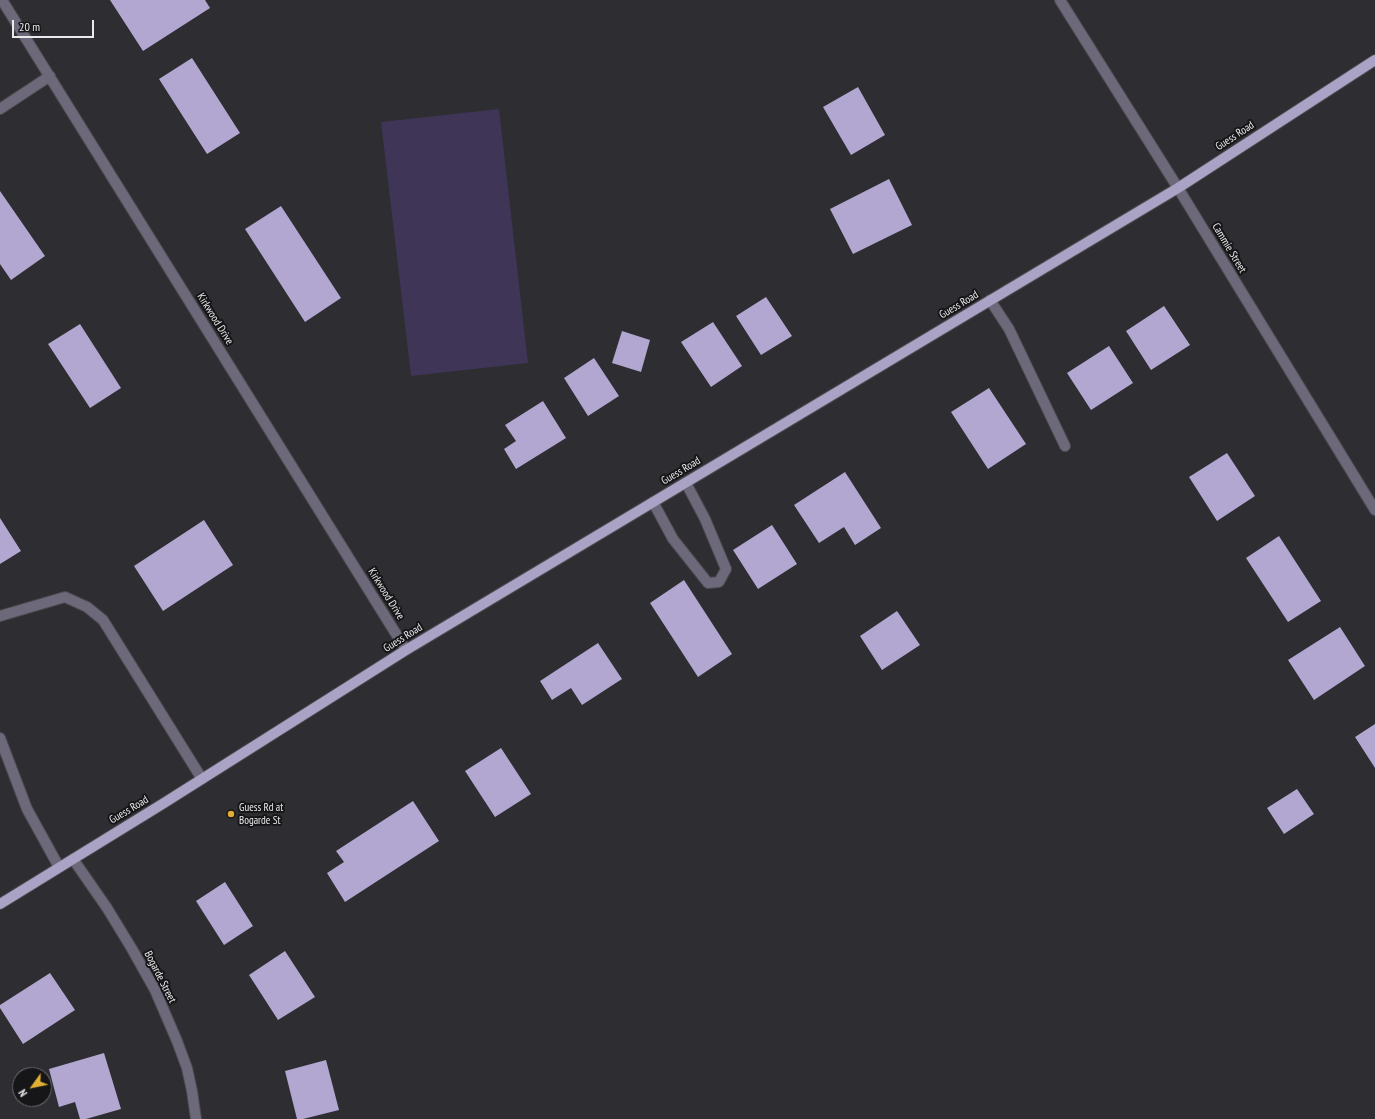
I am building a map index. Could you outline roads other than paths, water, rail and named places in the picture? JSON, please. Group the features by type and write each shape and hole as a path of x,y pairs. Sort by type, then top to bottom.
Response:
{"main road":[{"name":"Guess Road","path":"0,904 406,650 1178,188 1375,60"}],"street":[{"name":"Kirkwood Drive","path":"2,0 406,650"},
{"name":"Cammie Street","path":"1060,0 1178,188 1375,510"},
{"path":"0,109 50,76"},
{"path":"990,300 1009,329 1065,446"},
{"path":"653,502 673,539 708,583 719,582 726,570 705,519 686,483"},
{"path":"0,616 65,597 87,606 103,620 174,737 202,779"},
{"path":"0,738 28,809 59,867"},
{"name":"Bogarde Street","path":"73,858 107,908 155,990 187,1068 196,1119"}],"place":[{"name":"Guess Rd at Bogarde St","path":"231,814"}]}
